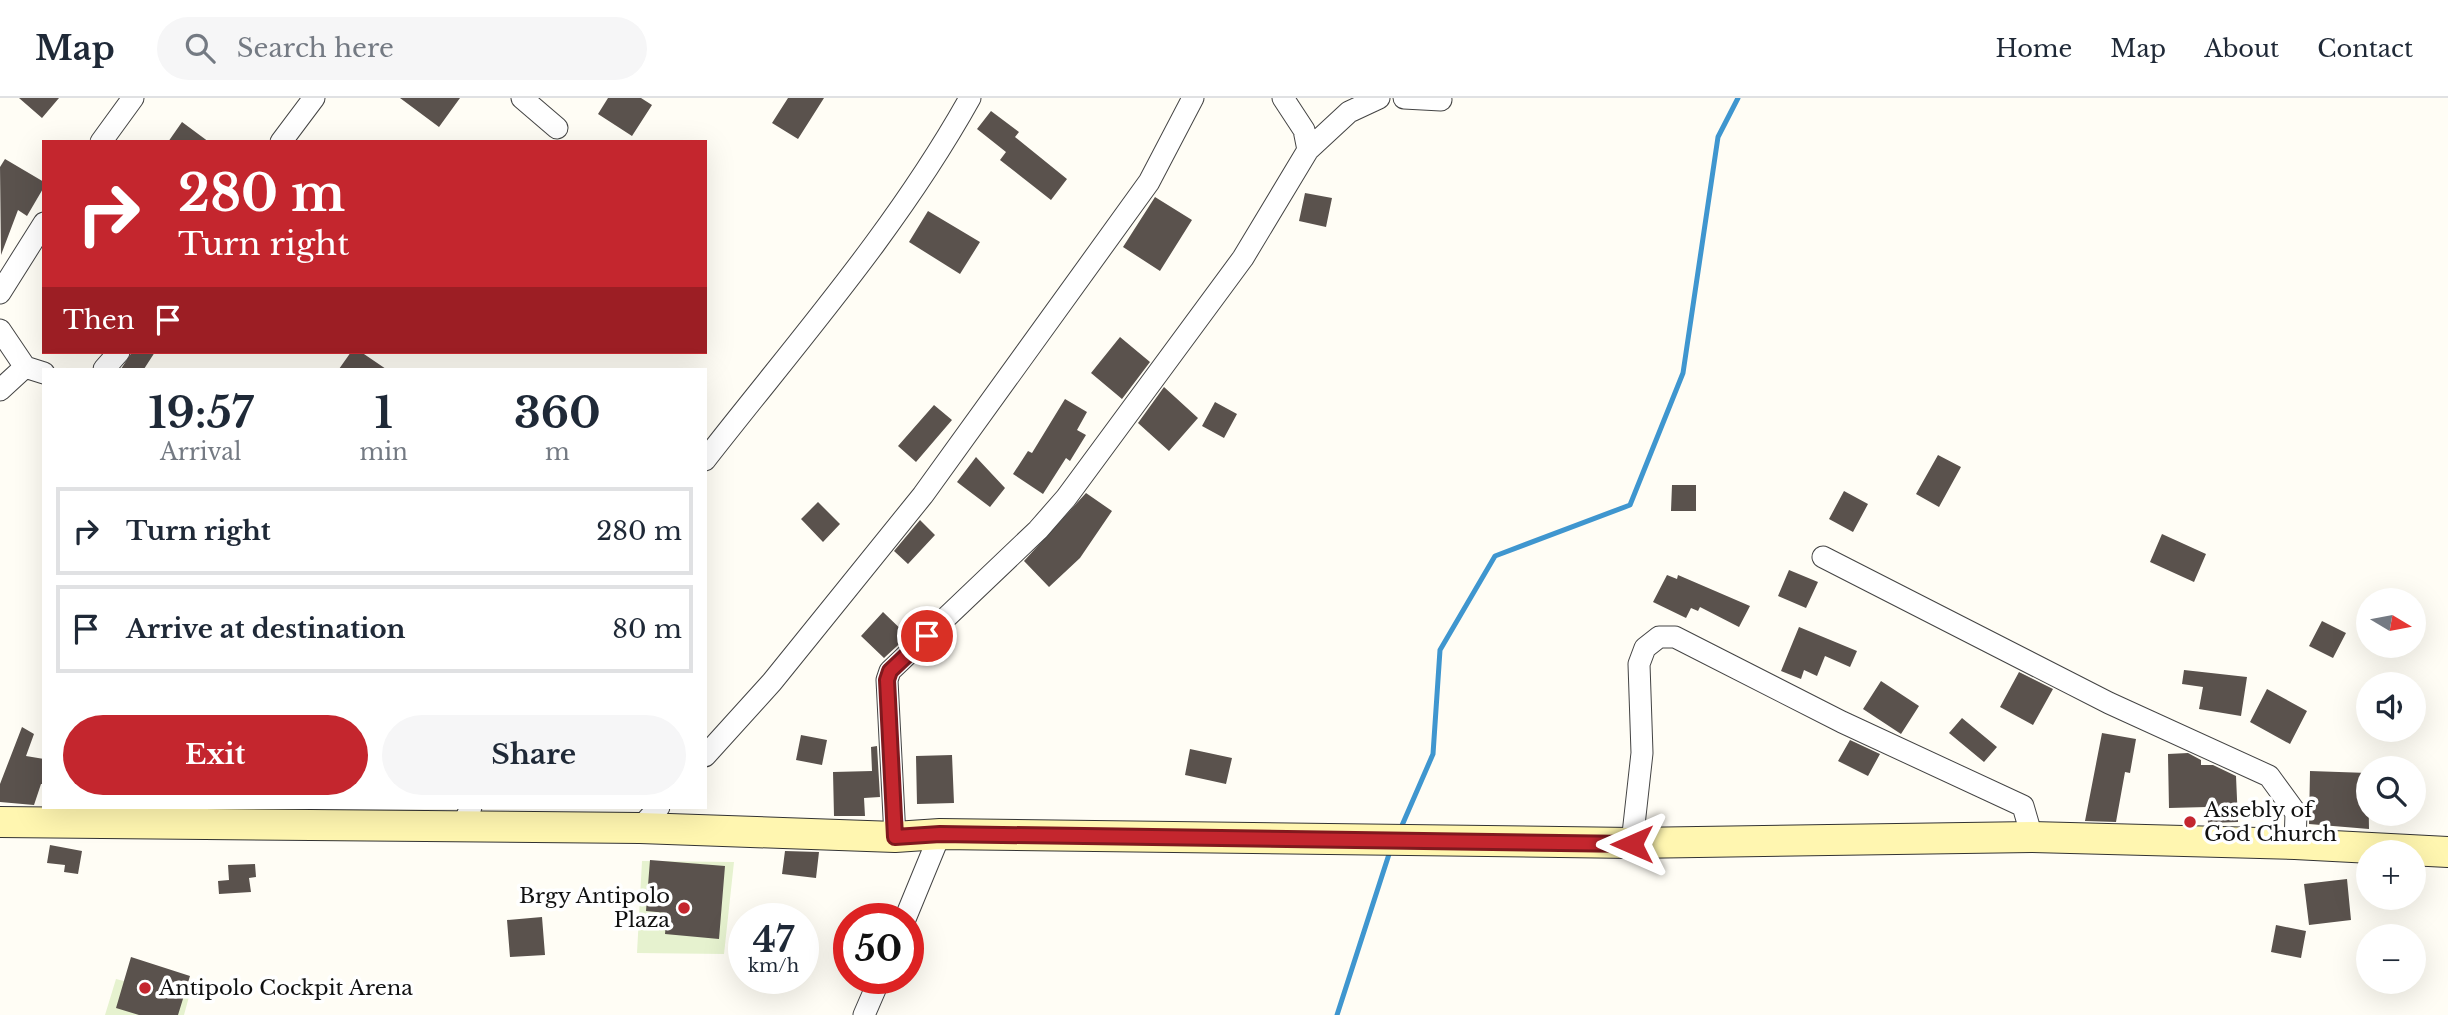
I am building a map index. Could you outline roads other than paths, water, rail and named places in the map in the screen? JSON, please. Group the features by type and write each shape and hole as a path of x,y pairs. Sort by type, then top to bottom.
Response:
{"main road":[{"path":"0,822 649,817 895,837 940,834 1632,844 2032,837 2295,844 2448,852"}],"street":[{"path":"103,140 132,98"},
{"path":"282,140 314,98"},
{"path":"522,98 557,128"},
{"path":"707,457 888,228 940,151 970,98"},
{"path":"707,753 772,682 931,485 1149,182 1193,98"},
{"path":"1283,98 1304,130 1308,150"},
{"path":"895,837 887,680 890,671 1038,530 1066,498 1243,258 1308,150 1349,111 1379,98"},
{"path":"1404,98 1441,100"},
{"path":"0,293 42,226"},
{"path":"0,330 34,370 0,390"},
{"path":"105,368 117,354"},
{"path":"1823,557 2109,703 2269,776 2296,813 2295,844"},
{"path":"1632,844 1642,753 1639,664 1645,648 1658,637 1675,637 1842,722 2023,806 2032,837"},
{"path":"912,903 940,834"},
{"path":"864,1015 873,994"}],"waterway":[{"path":"1400,830 1433,754 1440,650 1495,556 1630,505 1683,373 1718,137 1738,98"},
{"path":"1337,1015 1391,848"}],"place":[{"name":"Assebly of God Church","path":"2190,822"},
{"name":"Brgy Antipolo Plaza","path":"684,908"},
{"name":"Antipolo Cockpit Arena","path":"145,988"}]}
